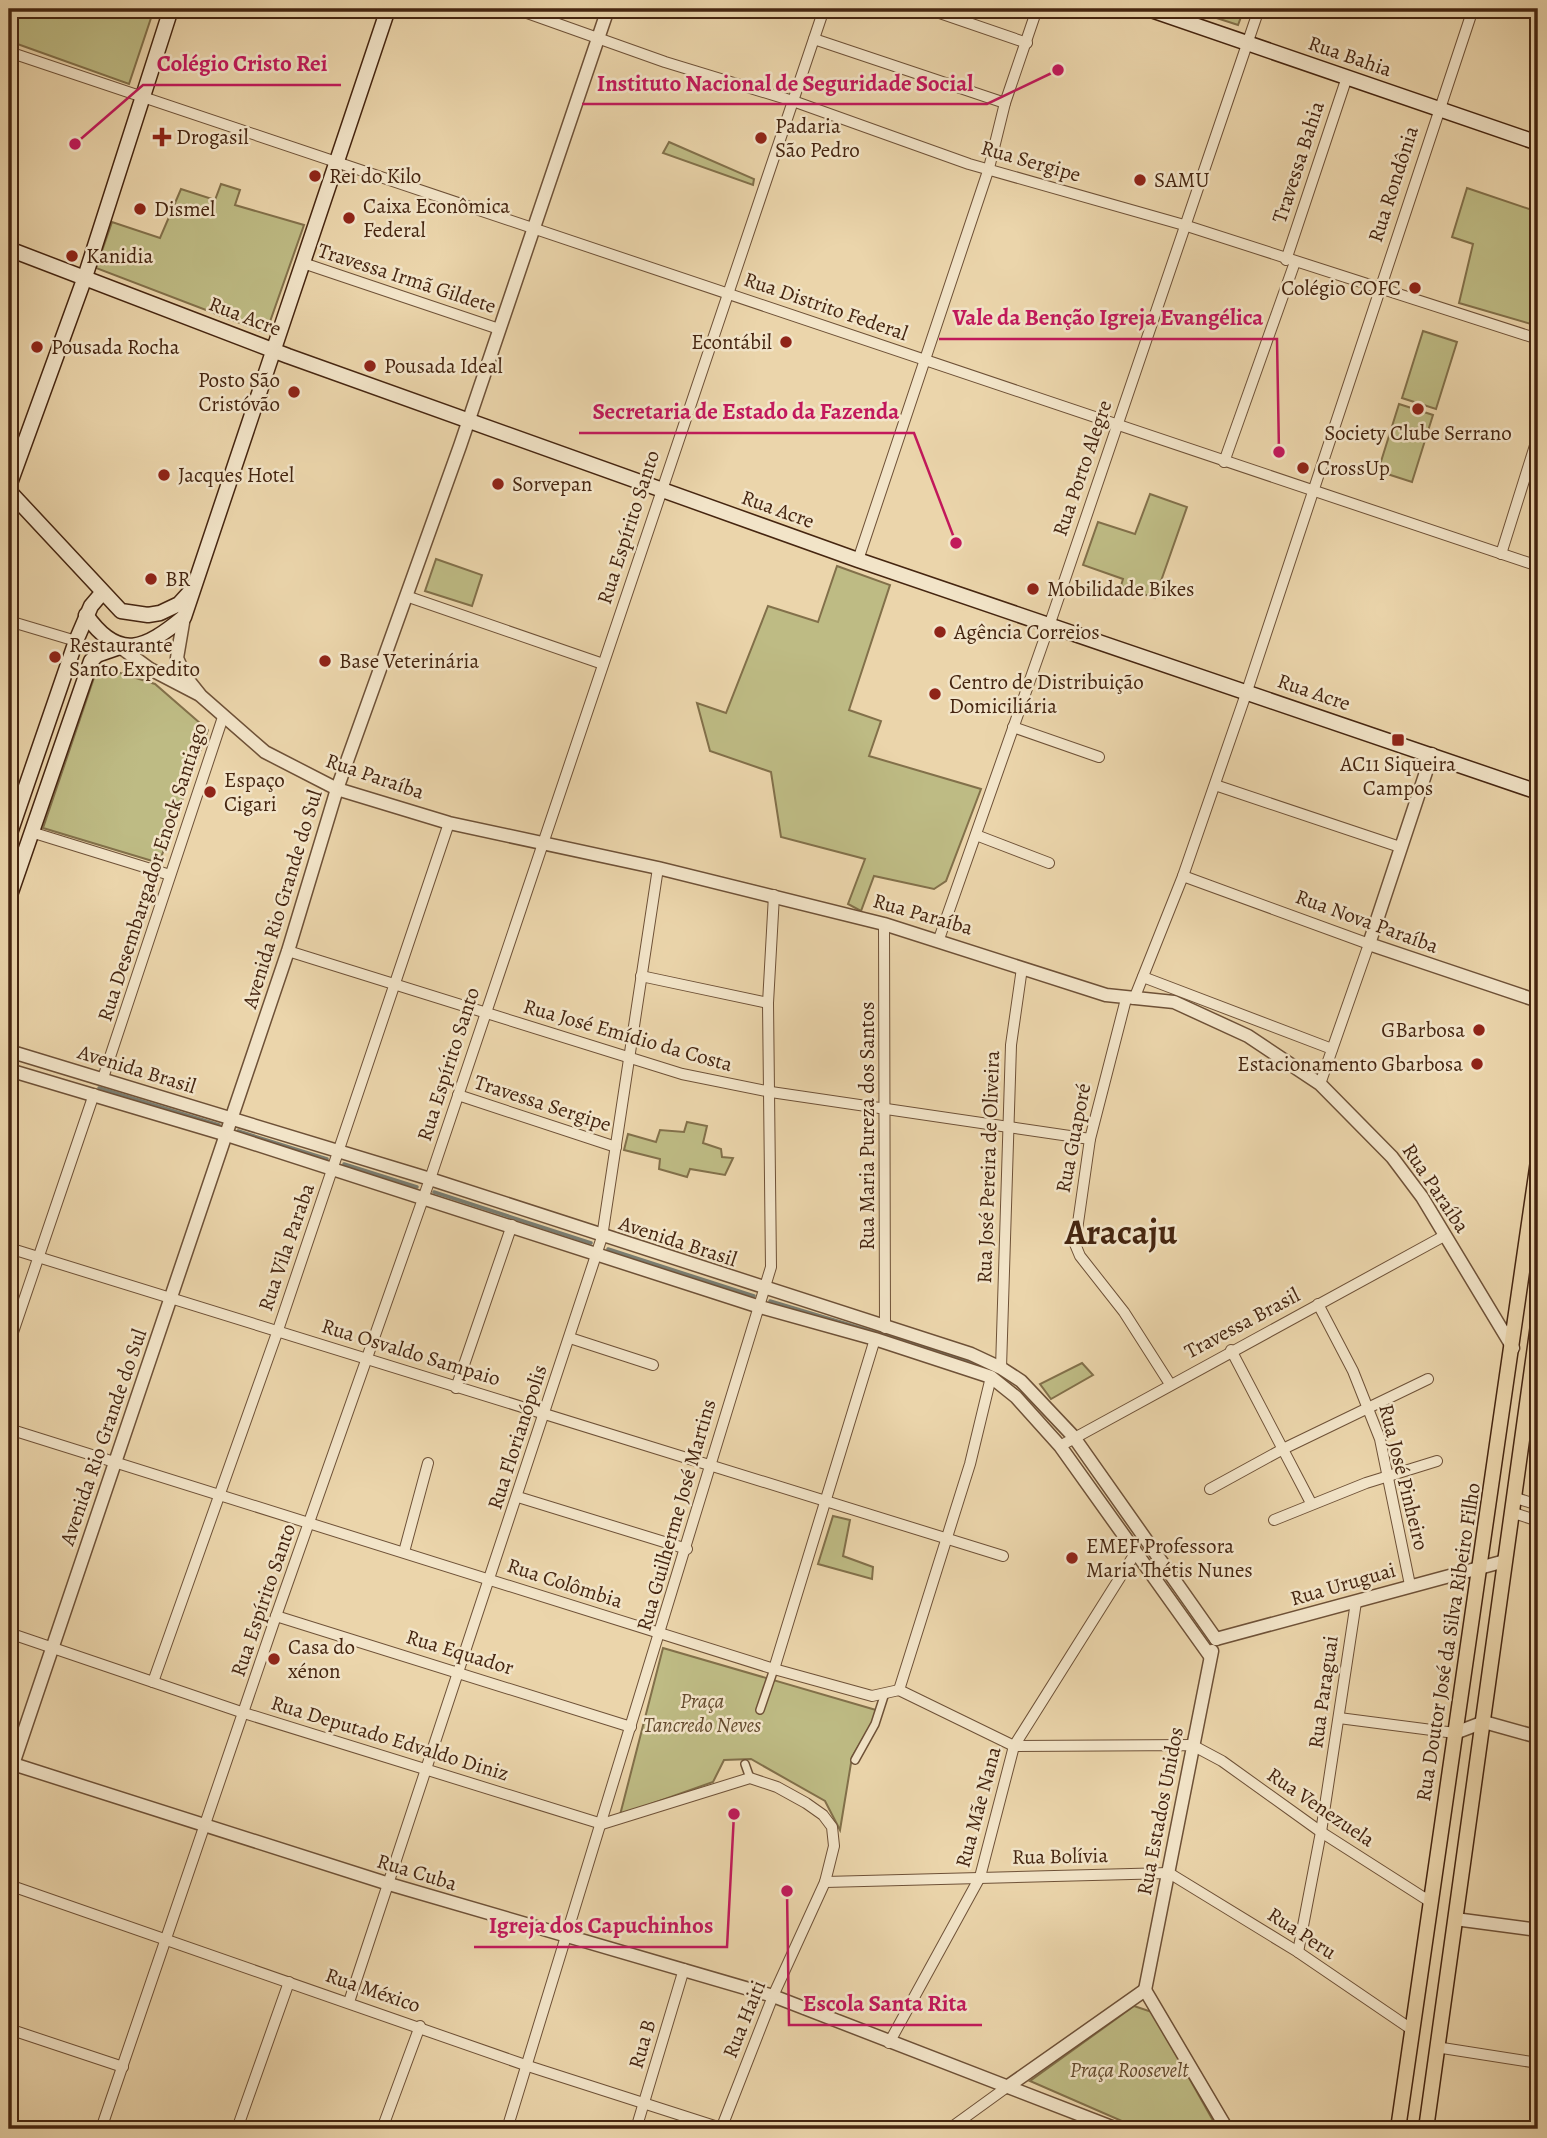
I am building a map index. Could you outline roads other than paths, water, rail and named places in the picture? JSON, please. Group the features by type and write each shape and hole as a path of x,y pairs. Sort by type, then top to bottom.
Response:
{"main road":[{"path":"171,9 85,277 9,489 121,611 148,615 170,610 192,590"},
{"path":"9,898 92,662 97,655 120,647 142,644 164,633 184,617 388,9"},
{"name":"Rua Bahia","path":"1148,9 1538,143"},
{"name":"Rua Acre","path":"9,248 274,350 858,560 1050,623 1538,792"},
{"path":"9,836 12,817 76,641 86,615 102,593"},
{"path":"86,615 98,630 120,647"},
{"name":"Rua Doutor José da Silva Ribeiro Filho","path":"1398,2129 1429,1900 1513,1349 1538,1161"},
{"name":"Rua Doutor José da Silva Ribeiro Filho","path":"1426,2129 1513,1497 1538,1335"}],"street":[{"name":"Rua Sergipe","path":"516,9 989,168 1184,225 1538,339"},
{"name":"Avenida Rio Grande do Sul","path":"11,1770 288,951 337,789 608,9"},
{"name":"Rua Espírito Santo","path":"101,2129 276,1616 430,1179 660,489 824,9"},
{"path":"928,9 1027,43"},
{"path":"858,560 989,168 1005,103 1037,9"},
{"name":"Rua Porto Alegre","path":"939,939 1050,623 1259,9"},
{"name":"Rua Rondônia","path":"1247,691 1473,9"},
{"path":"814,39 1005,103"},
{"name":"Rua Distrito Federal","path":"9,52 1538,566"},
{"name":"Travessa Bahia","path":"1224,462 1347,77"},
{"name":"Travessa Irmã Gildete","path":"303,263 499,329"},
{"path":"1501,554 1538,436"},
{"path":"406,596 603,664"},
{"path":"184,617 177,658 185,676 201,696"},
{"path":"9,621 76,641"},
{"path":"120,647 144,666 201,696"},
{"name":"Rua Guaporé","path":"1170,1384 1129,1319 1077,1250 1076,1226 1090,1139 1130,999 1143,977 1183,876 1247,691"},
{"name":"Rua Paraíba","path":"201,696 265,752 337,789 449,823 774,895 939,939 1089,990 1130,999 1174,1002 1221,1021 1320,1084 1391,1157 1422,1198 1513,1349"},
{"name":"Rua Desembargador Enock Santiago","path":"103,1079 223,717"},
{"path":"1013,727 1099,757"},
{"path":"1320,1084 1432,754"},
{"path":"1214,785 1400,847"},
{"name":"Rua Vila Paraba","path":"153,1682 278,1330 449,823"},
{"path":"31,832 170,875"},
{"path":"976,835 1049,863"},
{"name":"Rua Florianópolis","path":"349,2002 602,1237 658,868"},
{"name":"Rua Nova Paraíba","path":"1183,876 1369,944 1538,1001"},
{"name":"Rua Guilherme José Martins","path":"507,2129 765,1289 773,1248 768,1003 774,895"},
{"name":"Rua Maria Pureza dos Santos","path":"884,924 887,1108 885,1328"},
{"name":"Rua José Emídio da Costa","path":"288,951 691,1076 771,1092 1090,1139"},
{"name":"Rua José Pereira de Oliveira","path":"1002,1368 1011,1045 1021,968"},
{"path":"641,976 768,1003"},
{"path":"1143,977 1332,1049"},
{"name":"Avenida Brasil","path":"9,1051 430,1179 602,1237 971,1354 1002,1368 1027,1387 1073,1436 1216,1639"},
{"name":"Avenida Brasil","path":"9,1070 226,1135 760,1307 875,1339 991,1377 1016,1397 1060,1446 1210,1656"},
{"path":"9,1344 94,1094"},
{"name":"Travessa Sergipe","path":"458,1095 616,1147"},
{"path":"456,1388 512,1225"},
{"name":"Travessa Brasil","path":"1060,1446 1073,1436 1444,1236"},
{"name":"Rua Osvaldo Sampaio","path":"9,1248 1003,1556"},
{"name":"Rua José Pinheiro","path":"1318,1304 1369,1406 1410,1586"},
{"path":"570,1338 653,1365"},
{"path":"760,1710 827,1502 875,1339"},
{"path":"1231,1350 1311,1503"},
{"path":"991,1377 947,1540 899,1690 1014,1746 1192,1745"},
{"path":"1210,1489 1283,1448 1428,1379"},
{"name":"Rua Colômbia","path":"9,1429 774,1669 872,1696 899,1690"},
{"path":"1273,1520 1311,1503 1437,1461"},
{"path":"404,1552 428,1463"},
{"path":"518,1497 687,1549"},
{"path":"1513,1497 1538,1506"},
{"path":"1511,1512 1538,1521"},
{"name":"Rua Mãe Nana","path":"889,2043 980,1877 1014,1746 1136,1552"},
{"name":"Rua Uruguai","path":"1216,1639 1505,1561"},
{"name":"Rua Paraguai","path":"1298,1952 1321,1832 1356,1602"},
{"name":"Rua Equador","path":"276,1616 631,1727"},
{"name":"Rua Deputado Edvaldo Diniz","path":"9,1633 244,1713 602,1824"},
{"name":"Rua Estados Unidos","path":"1145,1990 1210,1656 1216,1639"},
{"path":"855,1760 875,1724 885,1693"},
{"path":"1339,1717 1455,1733 1484,1722 1538,1737"},
{"name":"Rua Venezuela","path":"1192,1745 1222,1761 1321,1832 1429,1900"},
{"path":"602,1824 750,1778 745,1764"},
{"name":"Rua Cuba","path":"11,1770 773,1996 1117,2129"},
{"name":"Rua Haiti","path":"722,2129 773,1996 825,1882 834,1846 832,1827 823,1815 778,1787 750,1778"},
{"name":"Rua Bolívia","path":"825,1882 1169,1873"},
{"name":"Rua Peru","path":"1169,1873 1298,1952 1411,2029"},
{"name":"Rua México","path":"9,1885 420,2026 528,2066 645,2101 722,2129"},
{"path":"1455,1919 1538,1930"},
{"name":"Rua B","path":"636,2129 684,1969"},
{"path":"237,2129 289,1982"},
{"path":"949,2129 1145,1990 1227,2129"},
{"path":"382,2129 420,2026"},
{"path":"9,2029 123,2067"},
{"path":"1436,2048 1538,2063"}],"waterway":[{"path":"99,1088 219,1125"},
{"path":"238,1131 327,1159"},
{"path":"344,1164 417,1187"},
{"path":"434,1192 591,1243"},
{"path":"608,1249 754,1296"},
{"path":"770,1301 974,1362"}],"place":[{"name":"Instituto Nacional de Seguridade Social","path":"1058,70"},
{"name":"Drogasil","path":"162,137"},
{"name":"Padaria São Pedro","path":"761,138"},
{"name":"Colégio Cristo Rei","path":"75,144"},
{"name":"Rei do Kilo","path":"315,176"},
{"name":"SAMU","path":"1140,180"},
{"name":"Dismel","path":"140,209"},
{"name":"Caixa Econômica Federal","path":"349,218"},
{"name":"Kanidia","path":"72,256"},
{"name":"Colégio COFC","path":"1415,288"},
{"name":"Econtábil","path":"786,342"},
{"name":"Pousada Rocha","path":"37,347"},
{"name":"Pousada Ideal","path":"370,366"},
{"name":"Posto São Cristóvão","path":"294,392"},
{"name":"Society Clube Serrano","path":"1418,409"},
{"name":"Vale da Benção Igreja Evangélica","path":"1279,452"},
{"name":"CrossUp","path":"1303,468"},
{"name":"Jacques Hotel","path":"164,475"},
{"name":"Sorvepan","path":"498,484"},
{"name":"Secretaria de Estado da Fazenda","path":"956,543"},
{"name":"BR","path":"151,579"},
{"name":"Mobilidade Bikes","path":"1033,589"},
{"name":"Agência Correios","path":"940,632"},
{"name":"Restaurante Santo Expedito","path":"55,657"},
{"name":"Base Veterinária","path":"325,661"},
{"name":"Centro de Distribuição Domiciliária","path":"935,694"},
{"name":"AC11 Siqueira Campos","path":"1398,740"},
{"name":"Espaço Cigari","path":"210,792"},
{"name":"GBarbosa","path":"1479,1030"},
{"name":"Estacionamento Gbarbosa","path":"1477,1064"},
{"name":"EMEF Professora Maria Thétis Nunes","path":"1072,1558"},
{"name":"Casa do xénon","path":"274,1659"},
{"name":"Igreja dos Capuchinhos","path":"734,1814"},
{"name":"Escola Santa Rita","path":"787,1891"}],"district":[{"name":"Aracaju","path":"1121,1232"}],"park label":[{"name":"Praça Tancredo Neves","path":"702,1713"},
{"name":"Praça Roosevelt","path":"1129,2070"}]}
